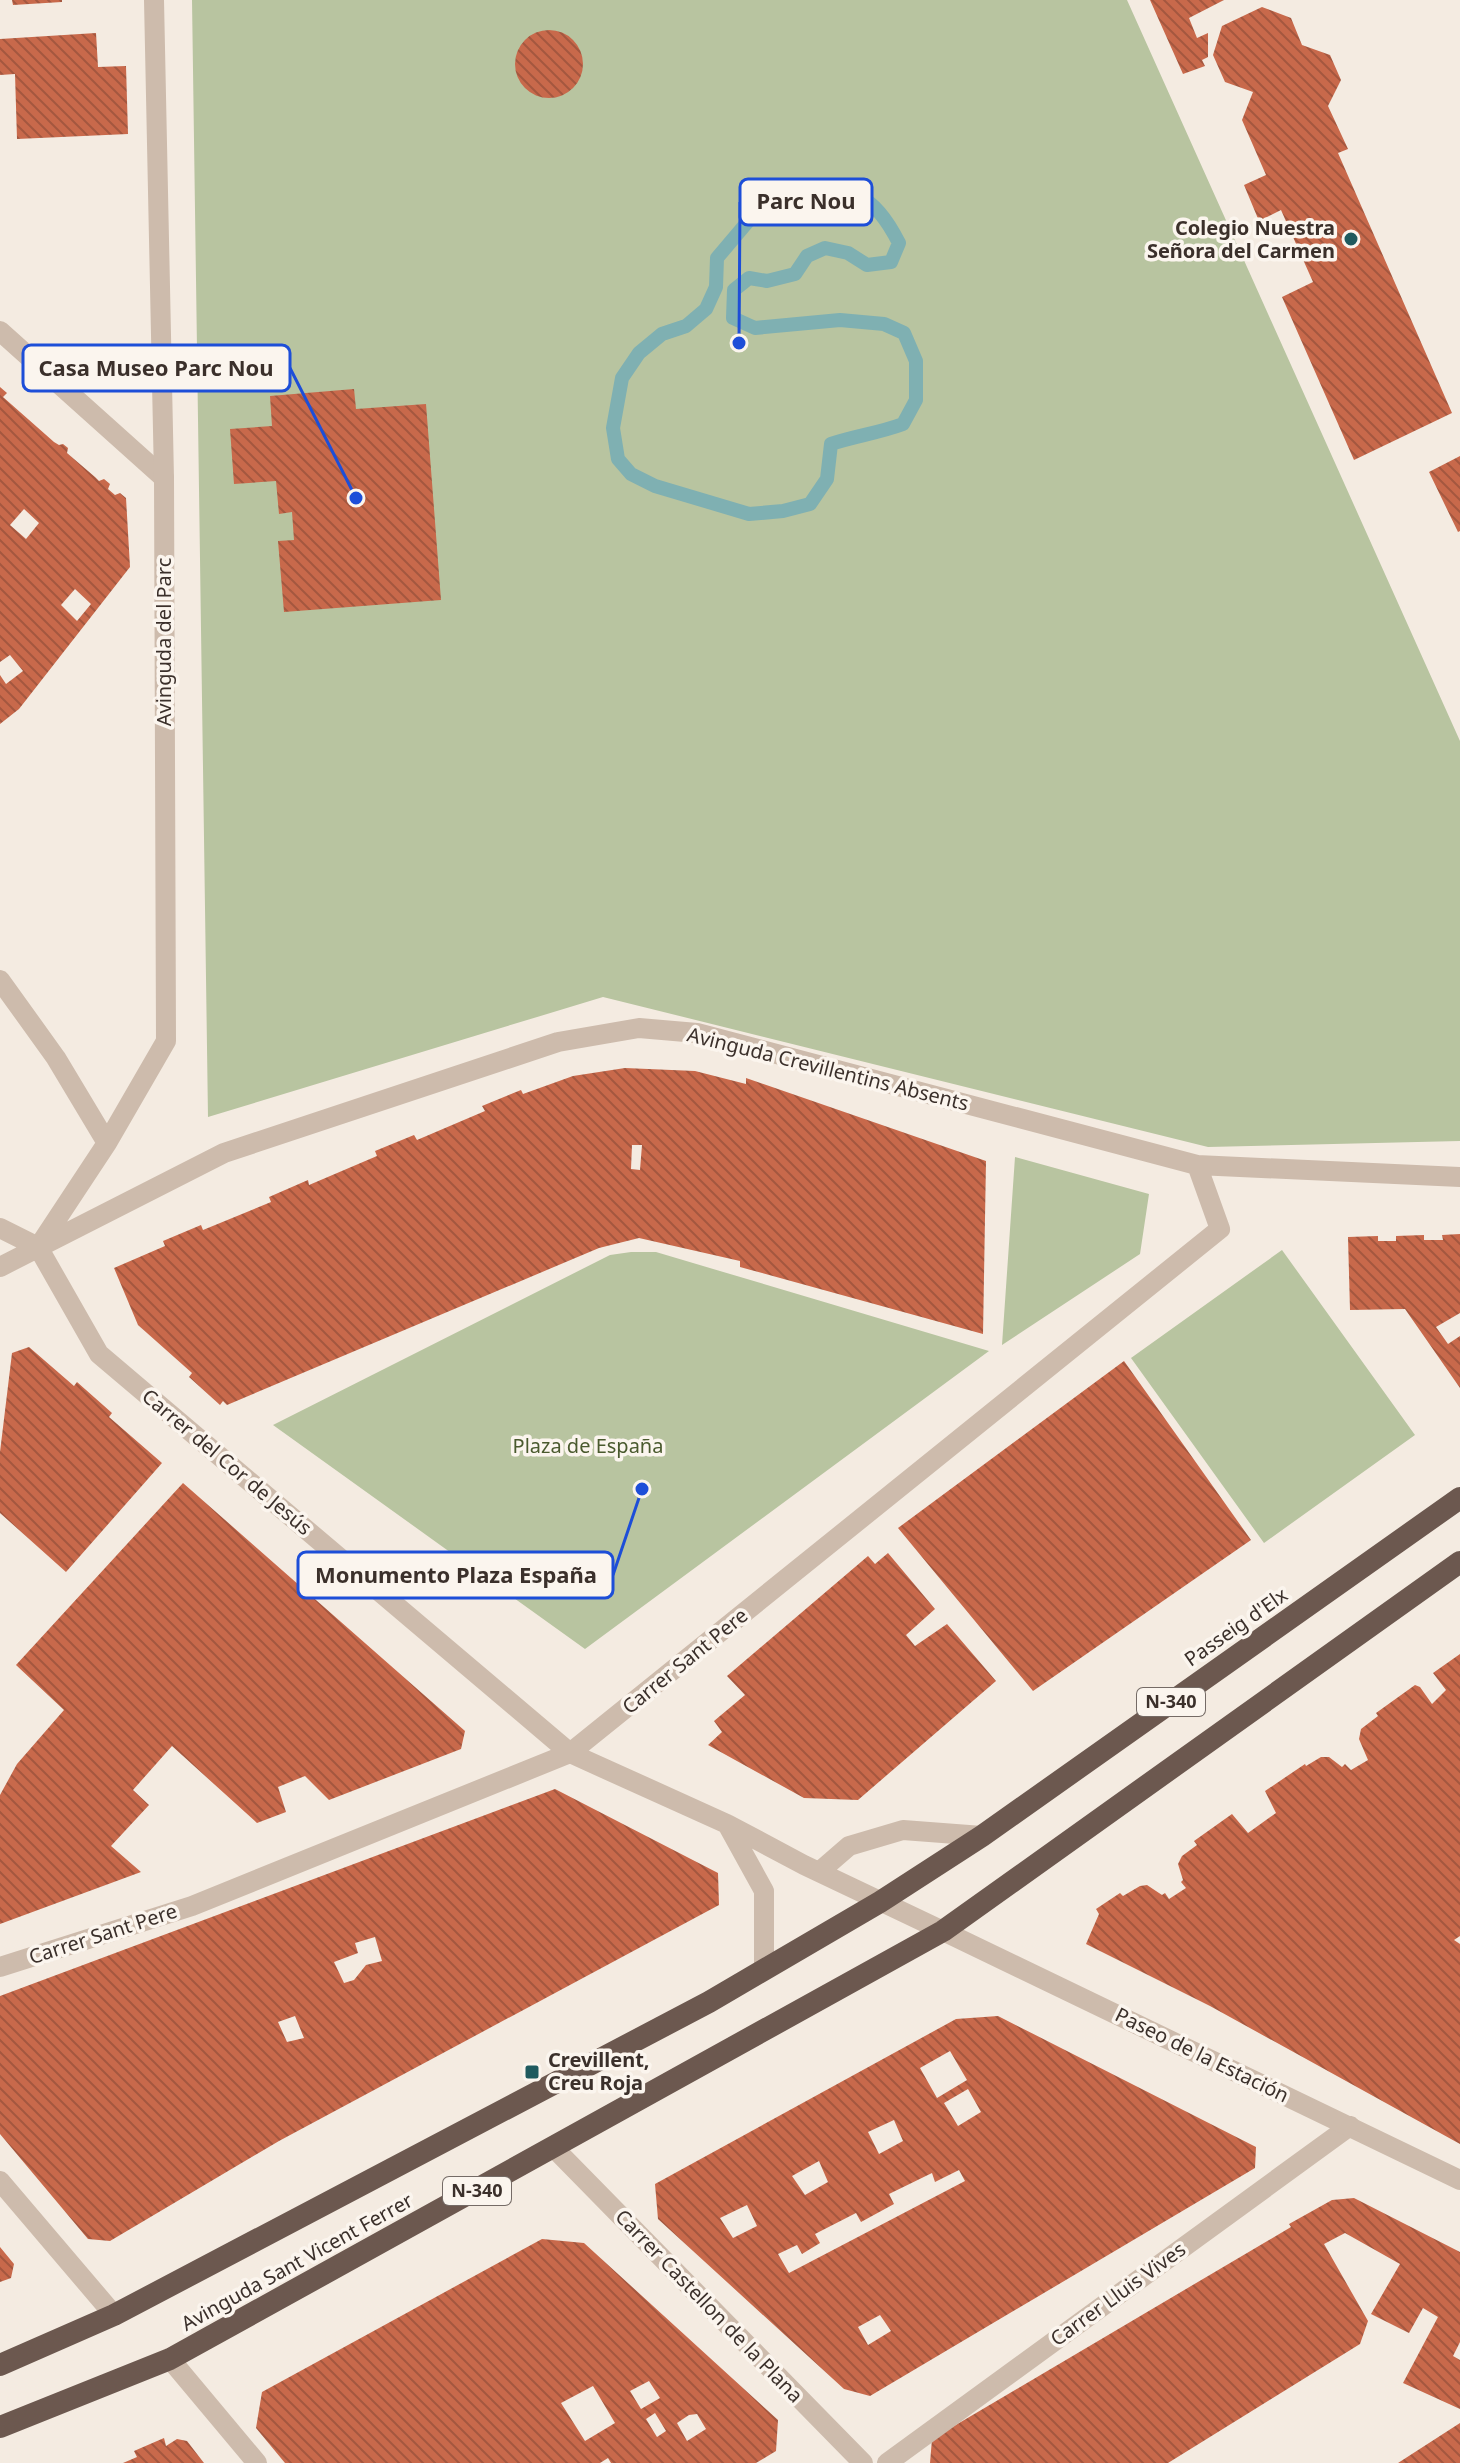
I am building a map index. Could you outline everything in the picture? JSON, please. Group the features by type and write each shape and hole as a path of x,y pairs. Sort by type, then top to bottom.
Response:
{"highway":[{"name":"Passeig d'Elx","path":"880,1902 982,1836 1460,1498"},
{"name":"N-340","path":"943,1931 1460,1562"},
{"name":"Avinguda Sant Vicent Ferrer","path":"0,2365 114,2315 695,2009 880,1902"},
{"name":"Avinguda Sant Vicent Ferrer","path":"0,2427 170,2359 943,1931"}],"street":[{"name":"Avinguda del Parc","path":"38,1247 107,1143 166,1041 164,478 154,0"},
{"path":"0,331 164,478"},
{"path":"0,980 56,1058 107,1143"},
{"name":"Avinguda Crevillentins Absents","path":"0,1267 224,1153 558,1042 639,1028 697,1033 1197,1165 1460,1177"},
{"name":"Carrer Sant Pere","path":"0,1967 192,1906 570,1753 1220,1229 1197,1165"},
{"path":"0,1228 38,1247"},
{"name":"Carrer del Cor de Jesús","path":"38,1247 99,1354 570,1753 727,1824 943,1931"},
{"path":"727,1824 764,1891 764,1969"},
{"path":"819,1872 849,1846 903,1830 982,1836"},
{"name":"Paseo de la Estación","path":"943,1931 1460,2180"},
{"name":"Carrer Lluis Vives","path":"887,2463 1350,2126"},
{"name":"Carrer Castellon de la Plana","path":"554,2148 863,2463"},
{"path":"0,2181 114,2315"},
{"path":"170,2359 257,2463"}],"green space":[{"path":"192,0 1127,0 1460,741 1460,1141 1208,1147 603,997 208,1117"},
{"path":"1015,1157 1149,1194 1140,1254 1002,1345"},
{"path":"1282,1250 1415,1435 1264,1543 1131,1358"},
{"name":"Plaza de España","path":"656,1252 989,1351 585,1649 273,1425 610,1255"}],"building":[{"path":"12,0 62,0 62,2 13,5"},
{"path":"1150,0 1224,0 1189,18 1197,38 1208,33 1208,57 1202,60 1205,66 1183,74"},
{"path":"1262,7 1291,18 1302,45 1330,55 1341,80 1328,106 1348,149 1338,153 1452,413 1354,460 1282,297 1313,282 1281,210 1259,221 1244,185 1266,175 1242,120 1253,92 1225,82 1213,55 1222,26"},
{"path":"549,30 562,32 573,40 581,51 581,77 573,88 562,96 549,98 536,96 525,88 517,77 515,64 517,51 525,40 536,32"},
{"path":"96,33 98,67 126,66 128,134 17,139 15,74 0,75 0,39"},
{"path":"0,387 7,393 3,397 54,442 68,448 67,453 99,481 104,479 110,484 108,489 115,495 120,493 126,498 130,567 19,709 0,724 0,675 6,684 23,671 10,655 0,662","holes":["24,509 39,523 26,539 10,525","75,589 91,604 77,621 61,605"]},
{"path":"354,389 356,409 426,404 441,600 284,612 278,541 294,540 292,512 279,514 276,481 234,484 230,429 272,426 270,396"},
{"path":"1460,456 1460,531 1458,532 1429,472"},
{"path":"625,1068 695,1071 746,1084 746,1078 986,1161 983,1334 740,1267 740,1261 639,1238 599,1248 227,1405 223,1401 220,1405 189,1377 192,1373 138,1325 114,1268 165,1246 163,1241 201,1225 203,1230 271,1202 269,1197 308,1180 309,1185 377,1156 375,1151 414,1135 417,1140 485,1111 482,1106 521,1090 523,1094 573,1076","holes":["632,1145 642,1145 640,1170 631,1169"]},
{"path":"1460,1234 1460,1313 1436,1327 1448,1344 1460,1336 1460,1388 1405,1309 1350,1310 1348,1237 1378,1236 1378,1241 1396,1241 1396,1236 1424,1235 1424,1240 1443,1240 1442,1235"},
{"path":"29,1347 74,1386 77,1382 112,1413 109,1417 162,1463 66,1572 0,1513 0,1452 12,1353"},
{"path":"1124,1361 1251,1540 1033,1691 898,1528"},
{"path":"183,1483 465,1731 461,1749 329,1800 305,1776 278,1787 286,1812 257,1823 172,1746 133,1790 149,1805 111,1846 141,1872 0,1924 0,1795 17,1764 64,1710 16,1665"},
{"path":"888,1553 935,1609 906,1635 915,1646 947,1624 996,1681 858,1800 804,1798 708,1745 722,1732 714,1721 745,1695 727,1676 868,1556 875,1564"},
{"path":"1460,1654 1460,1936 1454,1940 1460,1944 1460,2144 1210,2006 1086,1944 1099,1914 1096,1909 1120,1893 1123,1896 1140,1886 1147,1885 1162,1895 1165,1893 1169,1899 1186,1888 1181,1882 1178,1864 1182,1856 1197,1845 1194,1841 1232,1814 1248,1833 1276,1813 1265,1791 1305,1764 1329,1757 1351,1770 1368,1760 1359,1739 1361,1729 1378,1716 1376,1713 1415,1685 1432,1704 1446,1690 1433,1673"},
{"path":"555,1789 718,1873 719,1905 279,2141 110,2241 88,2239 0,2134 0,1996","holes":["375,1937 382,1961 366,1965 354,1980 344,1983 334,1962 358,1953 355,1943","295,2016 304,2038 287,2042 278,2022"]},
{"path":"998,2016 1256,2147 1255,2168 870,2396 844,2389 658,2219 655,2184 956,2019","holes":["950,2051 967,2080 937,2098 920,2068","968,2089 981,2112 958,2126 944,2103","894,2120 903,2141 879,2154 868,2132","819,2161 828,2182 805,2195 792,2176","959,2170 965,2181 789,2273 778,2254 797,2245 802,2254 820,2243 815,2234 856,2213 861,2222 894,2204 889,2194 932,2173 935,2182","747,2205 757,2226 733,2238 720,2218","880,2315 891,2331 868,2345 858,2327"]},
{"path":"1354,2198 1460,2252 1460,2342 1453,2356 1460,2360 1460,2409 1403,2383 1438,2317 1423,2308 1409,2333 1371,2314 1400,2264 1345,2233 1324,2244 1368,2321 1360,2344 1168,2463 930,2463 932,2439 1291,2227 1289,2224 1332,2200"},
{"path":"542,2239 584,2243 778,2420 776,2451 756,2463 611,2463 608,2458 600,2463 285,2463 256,2428 262,2392","holes":["649,2381 660,2398 641,2409 630,2391","593,2386 615,2423 585,2441 561,2403","655,2413 666,2431 657,2437 646,2419","697,2414 706,2429 687,2441 677,2423"]},
{"path":"0,2247 14,2264 11,2278 0,2282"},
{"path":"1460,2423 1460,2463 1398,2463"},
{"path":"164,2438 166,2446 177,2439 187,2441 204,2463 123,2463 137,2457 134,2451"}],"waterway":[{"path":"795,186 845,191 869,203 880,213 899,243 891,262 867,265 848,253 825,248 807,256 795,274 767,281 749,278 734,290 733,318 755,328 840,320 884,324 904,333 916,361 916,400 903,424 831,444 827,479 810,504 783,511 749,514 655,486 631,474 618,459 613,428 622,378 639,353 662,334 686,326 706,309 716,287 717,258 761,206 795,186"}],"place":[{"name":"Colegio Nuestra Señora del Carmen","path":"1351,239"},
{"name":"Parc Nou","path":"739,343"},
{"name":"Casa Museo Parc Nou","path":"356,498"},
{"name":"Monumento Plaza España","path":"642,1489"},
{"name":"Crevillent, Creu Roja","path":"532,2072"}]}
